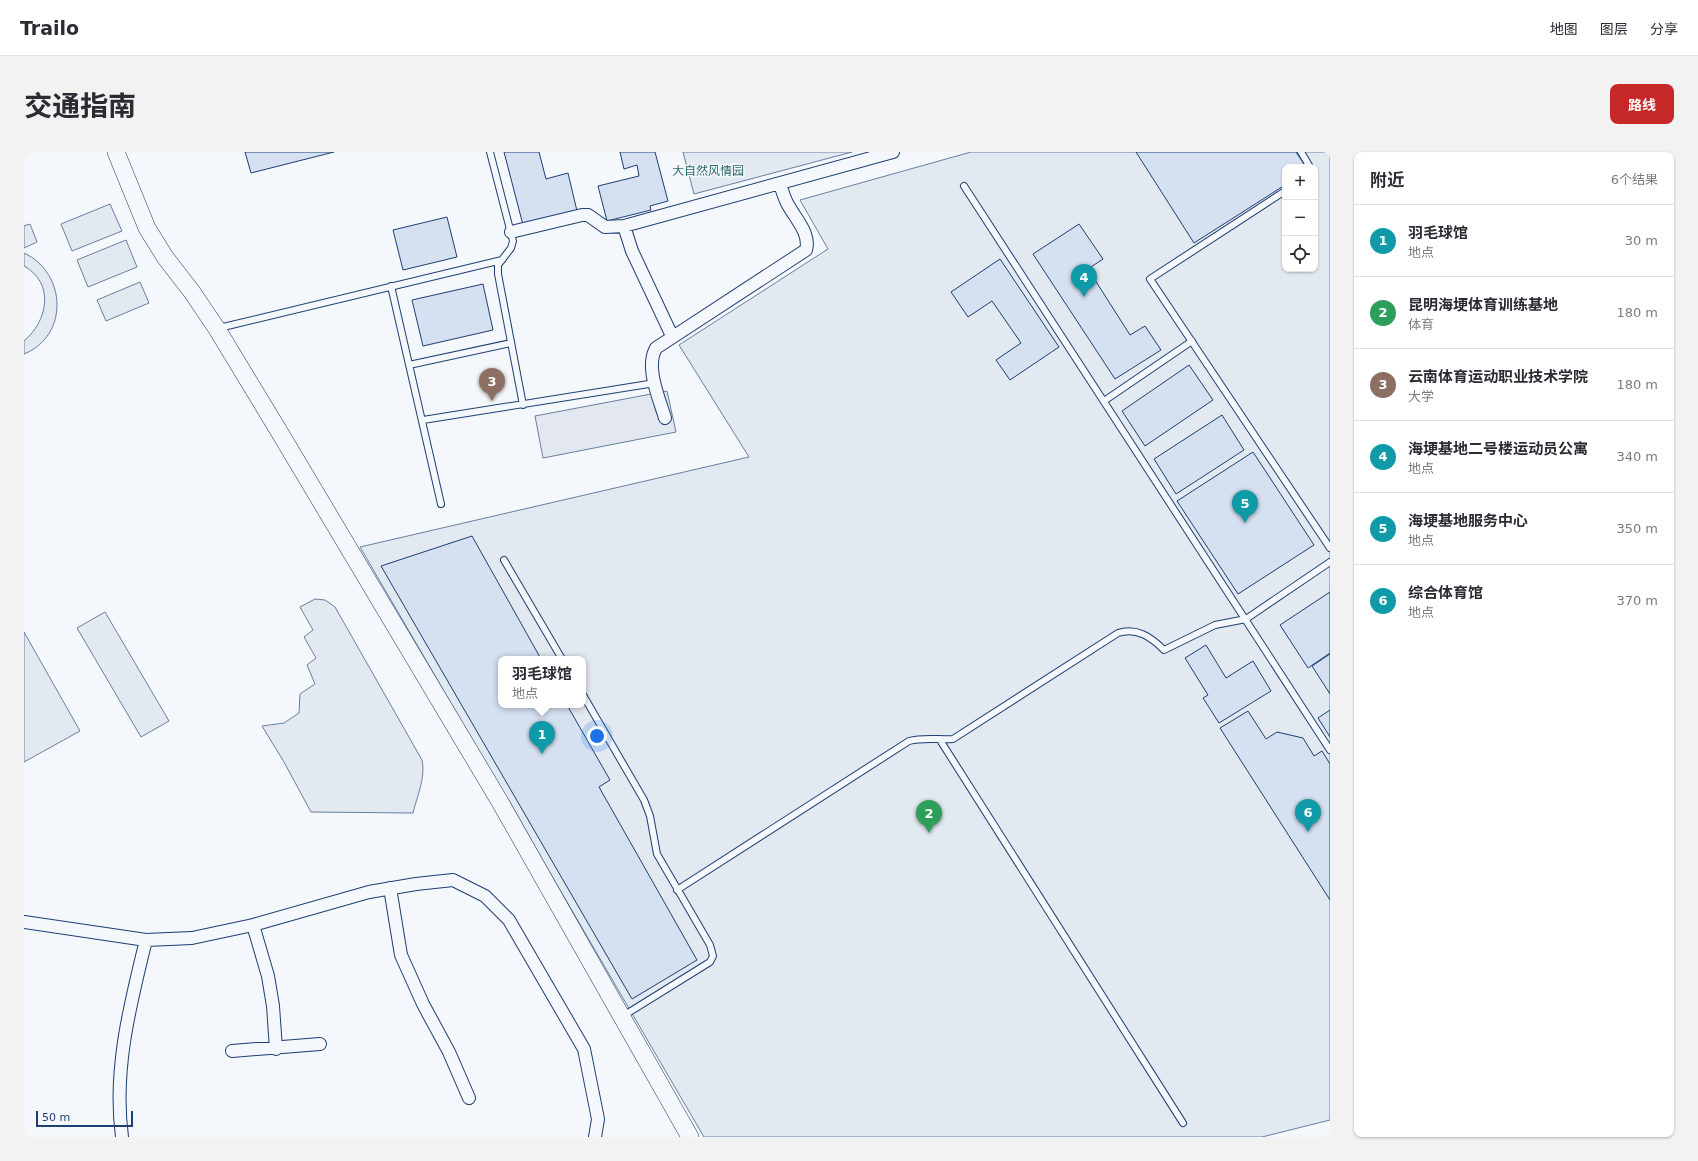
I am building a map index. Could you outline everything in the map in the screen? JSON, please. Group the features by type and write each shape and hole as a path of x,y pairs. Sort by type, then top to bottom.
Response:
{"street":[{"path":"116,152 147,228 165,257 192,292 217,329 500,802 690,1137"},
{"path":"511,232 582,215 588,215 605,227 624,226 893,152"},
{"path":"665,418 652,368 652,355 656,348 672,336 806,250 808,243 786,201 780,184"},
{"path":"624,226 632,251 672,336"},
{"path":"24,922 146,940 192,938 253,925 369,892 453,880 485,896 509,920 584,1049 598,1119 595,1137"},
{"path":"390,888 401,954 423,1004 449,1052 469,1098"},
{"path":"253,925 269,984 273,1006 276,1049"},
{"path":"122,1137 120,1117 121,1054 146,940"},
{"path":"232,1051 276,1049 320,1044"}],"lane":[{"path":"490,152 511,232 511,248 498,265 498,274 523,405"},
{"path":"1301,152 1308,164"},
{"path":"964,186 1330,750"},
{"path":"1282,193 1150,279 1330,548"},
{"path":"217,329 502,260"},
{"path":"391,286 423,420 441,504"},
{"path":"1104,401 1192,342"},
{"path":"410,365 511,344"},
{"path":"423,420 655,383"},
{"path":"504,560 560,656"},
{"path":"677,890 909,741 922,738 940,740 953,739 1118,633 1129,629 1153,639 1164,650 1215,625 1246,619 1330,562"},
{"path":"586,700 644,800 650,816 657,854 710,945 713,956 710,962 622,1017"},
{"path":"940,740 1183,1123"}],"green space":[{"name":"大自然风情园","path":"683,152 852,152 694,194"},
{"path":"971,152 1330,152 1330,1120 1262,1137 704,1137 360,547 749,457 679,345 828,249 800,200"},
{"path":"110,204 122,231 72,251 61,224"},
{"path":"30,224 37,242 24,248 24,226"},
{"path":"126,240 137,267 88,287 77,260"},
{"path":"24,253 38,262 48,275 55,289 57,304 55,319 49,333 39,345 24,354 24,341 32,333 38,323 43,313 45,302 44,292 40,282 34,273 24,266"},
{"path":"140,282 149,303 106,321 97,300"},
{"path":"315,599 325,600 335,607 422,760 422,780 413,813 311,812 284,762 262,726 284,723 299,713 300,694 315,684 307,665 316,658 304,637 313,630 300,607"},
{"path":"105,612 169,721 141,737 77,628"},
{"path":"24,632 80,731 24,762"}],"shaded area":[{"path":"667,391 676,432 543,458 535,416"}],"building":[{"path":"245,152 334,152 251,173"},
{"path":"504,152 539,152 546,179 568,173 577,211 523,225"},
{"path":"620,152 655,152 668,201 650,206 651,210 607,221 598,186 639,176 637,165 624,169"},
{"path":"1136,152 1296,152 1304,164 1282,164 1282,187 1194,243"},
{"path":"447,217 457,257 403,270 393,230"},
{"path":"1079,224 1103,259 1088,269 1130,335 1145,326 1161,350 1115,379 1033,254"},
{"path":"1000,259 1059,347 1010,380 996,360 1021,343 992,301 968,317 951,292"},
{"path":"483,284 493,330 423,346 412,300"},
{"path":"1189,365 1213,400 1145,446 1122,411"},
{"path":"1222,415 1244,450 1176,494 1154,459"},
{"path":"1253,452 1314,545 1238,594 1177,501"},
{"path":"472,536 539,656 498,656 498,708 569,708 610,780 599,787 697,960 632,999 381,566"},
{"path":"1330,592 1330,653 1308,668 1280,625"},
{"path":"1206,645 1226,678 1253,661 1271,691 1219,723 1203,698 1208,695 1185,658"},
{"path":"1330,654 1330,694 1312,666"},
{"path":"1330,710 1330,737 1318,718"},
{"path":"1248,711 1266,739 1277,732 1303,738 1314,756 1322,751 1330,764 1330,900 1220,728"}],"place":[{"name":"海埂基地二号楼运动员公寓","path":"1084,297"},
{"name":"云南体育运动职业技术学院","path":"492,401"},
{"name":"海埂基地服务中心","path":"1245,523"},
{"name":"羽毛球馆","path":"542,754"},
{"name":"综合体育馆","path":"1308,832"},
{"name":"昆明海埂体育训练基地","path":"929,833"}]}
